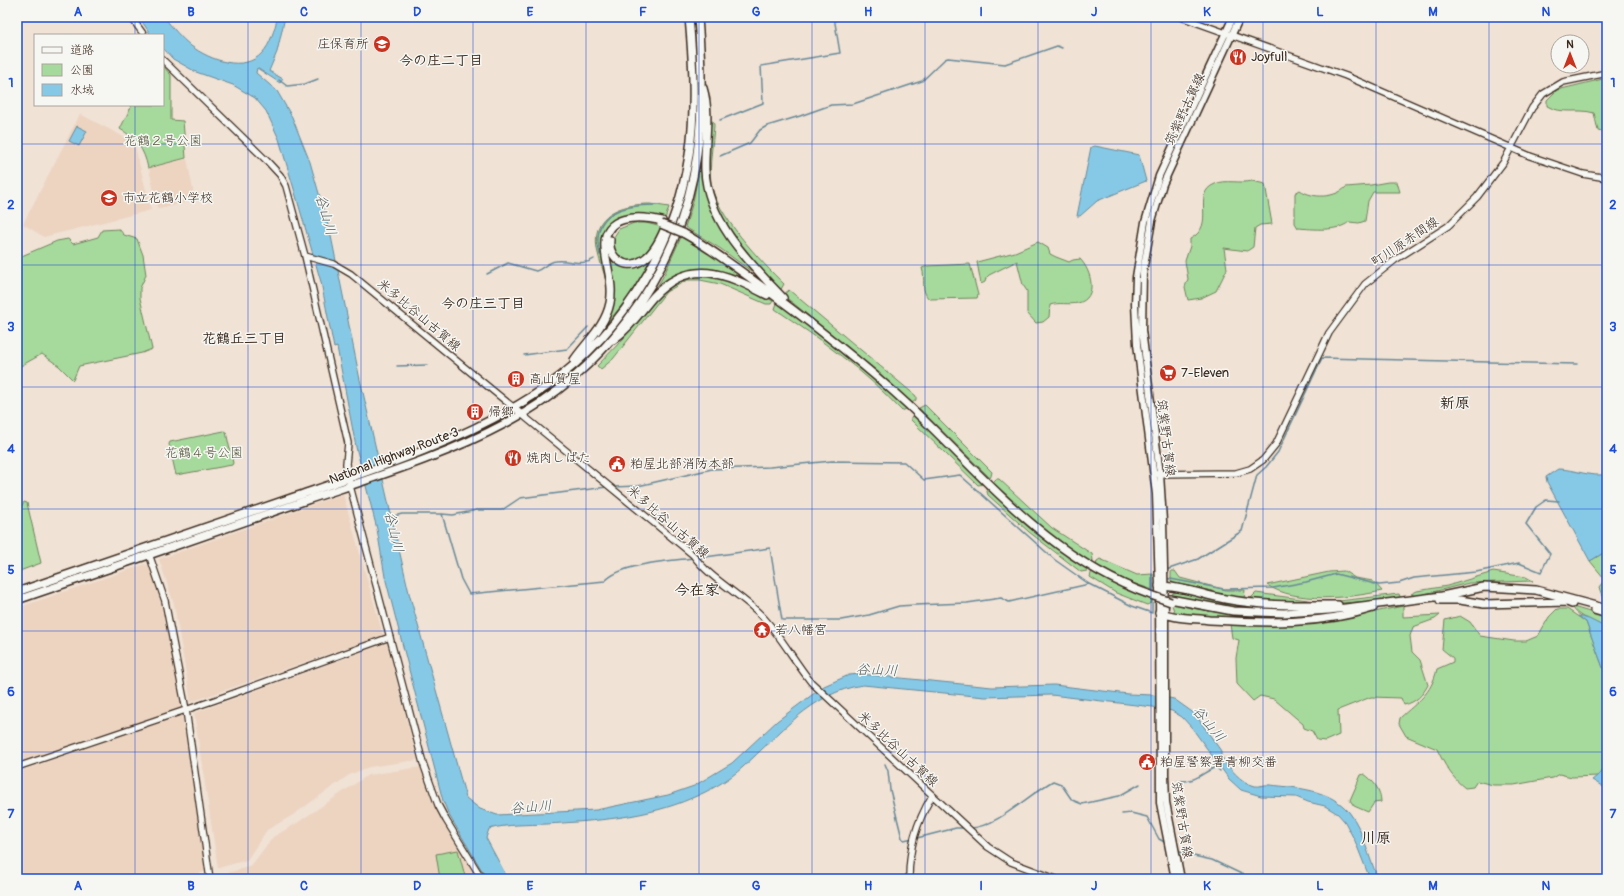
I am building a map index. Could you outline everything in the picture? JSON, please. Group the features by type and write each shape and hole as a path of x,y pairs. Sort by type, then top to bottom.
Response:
{"highway":[{"path":"661,223 636,221 619,226 610,237 609,247 612,255 618,261 627,264 640,262 648,256 664,231 682,185 689,157 692,124 693,81 689,17"},
{"name":"National Highway Route 3","path":"17,592 349,478 357,479 389,471 438,454 522,414 565,385 606,346 628,319 657,275 681,220 693,177 698,143 701,80 698,17"},
{"path":"701,80 706,98 705,169 711,201 725,226 745,256 783,300"},
{"name":"National Highway Route 3","path":"17,600 350,486 357,479 388,463 475,428 515,407 568,370 609,329 639,288 665,240 682,185"},
{"path":"568,370 600,328 608,310 611,284 605,244 608,231 615,224 627,218 645,217 684,232 731,258 877,376 1006,501 1052,541 1097,572 1151,594 1170,600 1232,614 1284,616 1327,613 1442,600 1460,600 1484,604 1567,602 1607,614"},
{"path":"606,346 623,333 665,285 678,277 692,272 706,272 729,277 783,300"},
{"path":"1162,586 1177,587 1225,599 1263,604 1368,606"},
{"path":"1170,600 1212,608 1257,613 1311,612 1442,596 1484,588 1536,590 1607,609"},
{"path":"1162,614 1215,620 1284,622 1337,617 1376,607"}],"main road":[{"path":"131,17 143,34"},
{"path":"1181,17 1352,79 1437,114 1510,149 1583,174 1607,178"},
{"name":"筑紫野古賀線","path":"1229,34 1233,17"},
{"name":"筑紫野古賀線","path":"1175,879 1160,803 1162,586 1157,474 1142,330 1141,303 1144,257 1157,202 1163,184 1229,34 1240,17"},
{"path":"164,61 251,144 280,175 286,186 305,256 348,443 346,464 350,486 423,763 438,805 482,879"},
{"name":"町川原赤間線","path":"1157,474 1236,473 1250,469 1263,460 1276,444 1320,348 1356,295 1374,276 1394,260 1448,226 1490,182 1532,108 1550,88 1570,80 1607,73"},
{"name":"米多比谷山古賀線","path":"305,256 313,257 341,267 515,407 693,555 712,574 762,616 777,634 798,666 818,689 932,796 998,855 1022,867 1056,879"},
{"path":"149,554 165,601 186,710 210,879"},
{"path":"17,767 186,710 390,637"},
{"name":"筑紫野古賀線","path":"1162,709 1166,802 1181,879"},
{"path":"909,879 911,848 915,832 923,812 932,796"}],"shaded area":[{"path":"80,114 126,138 135,147 151,210 44,237 23,224"},
{"path":"187,159 195,200 159,209 157,207 149,168"},
{"path":"343,494 383,635 191,702 174,604 159,559"},
{"path":"145,564 150,567 161,604 181,705 180,708 17,762 17,608"},
{"path":"387,643 417,760 369,767 349,775 293,815 267,830 247,860 218,868 194,713"},
{"path":"182,715 206,871 186,879 17,879 17,772"},
{"path":"421,767 439,816 477,879 218,879 218,876 251,866 273,837 297,823 368,775"}],"green space":[{"name":"花鶴２号公園","path":"164,67 171,75 171,120 183,121 186,158 148,168 142,150 135,140 120,129 132,106 164,106"},
{"path":"1607,78 1607,133 1598,131 1594,113 1564,111 1547,106 1547,100 1557,90"},
{"path":"713,121 711,183 714,195 730,223 752,251 784,284 780,291 730,232 715,205 710,192 707,175 710,122"},
{"path":"702,154 708,198 762,279 721,249 685,227 693,202"},
{"path":"1252,181 1265,184 1272,224 1260,225 1255,228 1253,247 1247,251 1224,248 1227,269 1216,291 1201,298 1188,300 1185,287 1188,279 1185,261 1190,246 1190,239 1198,233 1202,226 1204,218 1204,195 1208,189 1215,184"},
{"path":"1397,182 1400,192 1373,192 1368,201 1365,221 1359,223 1349,222 1332,229 1298,228 1295,223 1295,193 1300,190 1311,195 1324,196 1341,191 1346,187"},
{"path":"639,204 669,207 665,219 635,214 622,218 608,228 609,282 606,282 597,249 596,237 603,219 610,213 619,209"},
{"path":"634,223 646,223 662,227 653,245 644,256 633,261 622,260 617,256 614,250 612,240 619,229"},
{"path":"119,229 124,235 137,239 143,255 146,275 140,288 140,298 152,349 142,353 79,366 73,380 59,366 42,354 17,368 17,258 57,241 68,239 73,244 98,237 102,230"},
{"path":"682,235 692,240 760,288 697,270 651,297 664,275"},
{"path":"1038,242 1048,248 1050,254 1056,257 1069,262 1080,259 1090,276 1091,290 1089,296 1085,300 1078,303 1050,305 1049,317 1043,322 1036,323 1027,313 1027,291 1023,285 1017,261 989,275 985,282 981,284 977,262 1015,252"},
{"path":"608,255 610,255 621,265 652,257 629,296 601,331 610,310"},
{"path":"970,264 978,295 977,298 929,299 926,296 922,268 928,266"},
{"path":"701,273 740,284 773,301 771,304 766,304 720,284 700,280 687,280 666,292 613,359 601,369 597,366 623,339 652,302 672,283"},
{"path":"789,290 916,396 916,400 912,403 876,370 783,295"},
{"path":"777,303 797,315 834,344 908,408 902,411 873,382 842,356 775,309"},
{"path":"925,405 992,472 990,478 919,408"},
{"path":"914,414 985,484 978,485 911,420 911,417"},
{"name":"花鶴４号公園","path":"224,431 226,432 233,463 232,465 176,475 169,444 170,442"},
{"path":"996,479 999,479 1052,528 1092,554 1092,563 1052,536 1027,515 993,482"},
{"path":"988,487 1089,569 1081,572 1029,532 988,495 986,488"},
{"path":"24,502 27,503 41,563 17,572 17,518 18,512"},
{"path":"1607,548 1607,604 1604,602 1599,587 1604,578 1590,561 1605,552"},
{"path":"1100,559 1137,575 1153,574 1153,590 1130,582 1096,566 1097,561"},
{"path":"1092,570 1153,598 1151,603 1147,605 1116,593 1090,577"},
{"path":"1171,571 1175,571 1180,578 1226,590 1245,590 1244,599 1213,594 1175,584 1171,581"},
{"path":"1344,571 1355,578 1373,581 1382,591 1355,596 1323,598 1293,595 1279,591 1267,585 1329,572"},
{"path":"1493,572 1526,577 1533,581 1469,583 1416,596 1411,594 1417,591 1447,586"},
{"path":"1180,592 1194,595 1314,608 1292,611 1233,609 1171,596 1173,593"},
{"path":"1256,593 1323,602 1399,594 1401,599 1325,603 1287,603 1249,600"},
{"path":"1171,603 1191,608 1230,614 1269,616 1329,615 1290,619 1213,617 1175,613"},
{"path":"1403,606 1403,617 1440,615 1435,619 1413,627 1410,636 1412,652 1420,660 1428,685 1421,695 1412,702 1404,705 1401,698 1371,697 1338,710 1339,735 1325,741 1317,740 1312,731 1304,728 1303,724 1274,699 1260,696 1253,701 1237,684 1236,658 1239,640 1232,638 1230,624 1341,619"},
{"path":"1573,607 1607,617 1607,628 1582,617"},
{"path":"1557,609 1567,609 1586,622 1605,673 1607,687 1606,764 1598,776 1572,777 1559,774 1552,778 1514,785 1493,785 1477,781 1473,787 1465,788 1456,780 1442,760 1437,749 1406,736 1399,724 1400,718 1423,697 1431,685 1437,669 1453,662 1453,658 1442,649 1445,620 1460,616 1470,622 1480,636 1514,641 1526,641 1538,636 1549,617"},
{"path":"1364,774 1376,786 1381,798 1381,802 1374,803 1368,812 1354,806 1350,800 1361,775"},
{"path":"458,850 465,876 440,879 436,854"}],"water":[{"name":"谷山川","path":"139,17 164,17 184,40 208,56 227,62 246,62 255,59 262,53 270,41 278,17 285,17 277,52 269,71 283,79 280,83 257,68 256,73 277,91 292,117 310,162 331,236 359,375 409,593 466,798 480,809 497,815 596,810 668,795 694,786 732,763 777,721 824,686 849,675 860,674 992,687 1054,685 1128,694 1153,695 1174,699 1195,714 1221,751 1221,756 1235,774 1244,781 1255,786 1268,785 1291,787 1312,791 1332,798 1341,804 1349,812 1359,828 1379,879 1370,879 1355,841 1345,822 1338,814 1325,806 1308,802 1296,797 1261,796 1241,790 1229,779 1192,728 1182,717 1172,711 1153,707 1051,695 985,697 863,685 845,689 828,696 812,706 783,729 732,776 719,785 675,805 639,814 602,820 510,825 489,829 486,838 508,879 487,879 449,815 443,801 385,577 377,529 356,447 337,347 334,348 321,282 279,139 266,111 255,98 233,85 196,72 173,59 164,49 164,34 150,34"},
{"path":"77,126 87,131 79,146 69,141"},
{"path":"1095,146 1139,155 1146,181 1097,201 1080,216 1077,216 1091,147"},
{"path":"1558,469 1595,475 1607,474 1607,548 1605,552 1590,561 1547,482 1546,477"},
{"path":"1578,616 1589,619 1607,628 1607,687 1605,673 1586,622"},
{"path":"1607,762 1607,789 1592,780 1602,772"}],"waterway":[{"path":"720,120 763,103 761,66 840,53 834,17"},
{"path":"720,156 750,143 760,130 767,126 831,105 853,104 922,81 945,59 948,58 1005,64 1057,46 1062,48"},
{"path":"279,80 287,86 305,84 318,79"},
{"path":"600,255 598,240 600,228 605,220 613,213 634,206 660,205"},
{"path":"487,274 508,263 536,271 553,262 561,261 580,263 594,259"},
{"path":"524,355 567,349 588,327"},
{"path":"1166,570 1198,559 1242,531 1257,475 1266,467 1278,452 1322,358 1577,364"},
{"path":"397,366 427,365"},
{"path":"613,487 638,486 712,469 770,467 832,461 904,462 924,480 960,475 1055,560 1089,584"},
{"path":"442,514 453,515 477,510 502,510 520,498 607,487"},
{"path":"1165,578 1224,589 1273,588 1306,582 1336,574 1379,585 1399,583 1414,578 1476,572 1519,563 1541,572 1550,554 1526,524 1536,507 1546,500 1559,501"},
{"name":"谷山川","path":"390,517 402,514 442,514 461,579 469,594 605,581 623,570 634,567 694,558"},
{"path":"698,558 770,548 782,620 841,620 869,615 899,606 967,603 1001,598 1009,602 1089,584 1132,606 1152,613 1152,599"},
{"path":"1152,575 1152,593"},
{"path":"885,764 888,771 890,790 902,838 904,840 913,838"},
{"path":"1178,781 1194,779 1216,767 1220,771"},
{"path":"970,828 980,827 1001,817 1053,781 1061,784 1072,800 1082,804 1119,796 1140,784"},
{"path":"1122,814 1131,813 1147,817 1159,839 1166,843"},
{"path":"917,838 956,828 964,828"},
{"path":"1178,850 1189,855 1212,860 1252,879"}],"place":[{"name":"庄保育所","path":"382,44"},
{"name":"Joyfull","path":"1238,57"},
{"name":"市立花鶴小学校","path":"109,198"},
{"name":"7-Eleven","path":"1168,373"},
{"name":"高山質屋","path":"516,379"},
{"name":"帰郷","path":"475,412"},
{"name":"焼肉しばた","path":"513,458"},
{"name":"粕屋北部消防本部","path":"617,464"},
{"name":"若八幡宮","path":"762,630"},
{"name":"粕屋警察署青柳交番","path":"1147,762"}],"district":[{"name":"今の庄二丁目","path":"441,60"},
{"name":"今の庄三丁目","path":"483,303"},
{"name":"花鶴丘三丁目","path":"244,338"},
{"name":"新原","path":"1455,403"},
{"name":"今在家","path":"697,590"},
{"name":"川原","path":"1376,838"}]}
